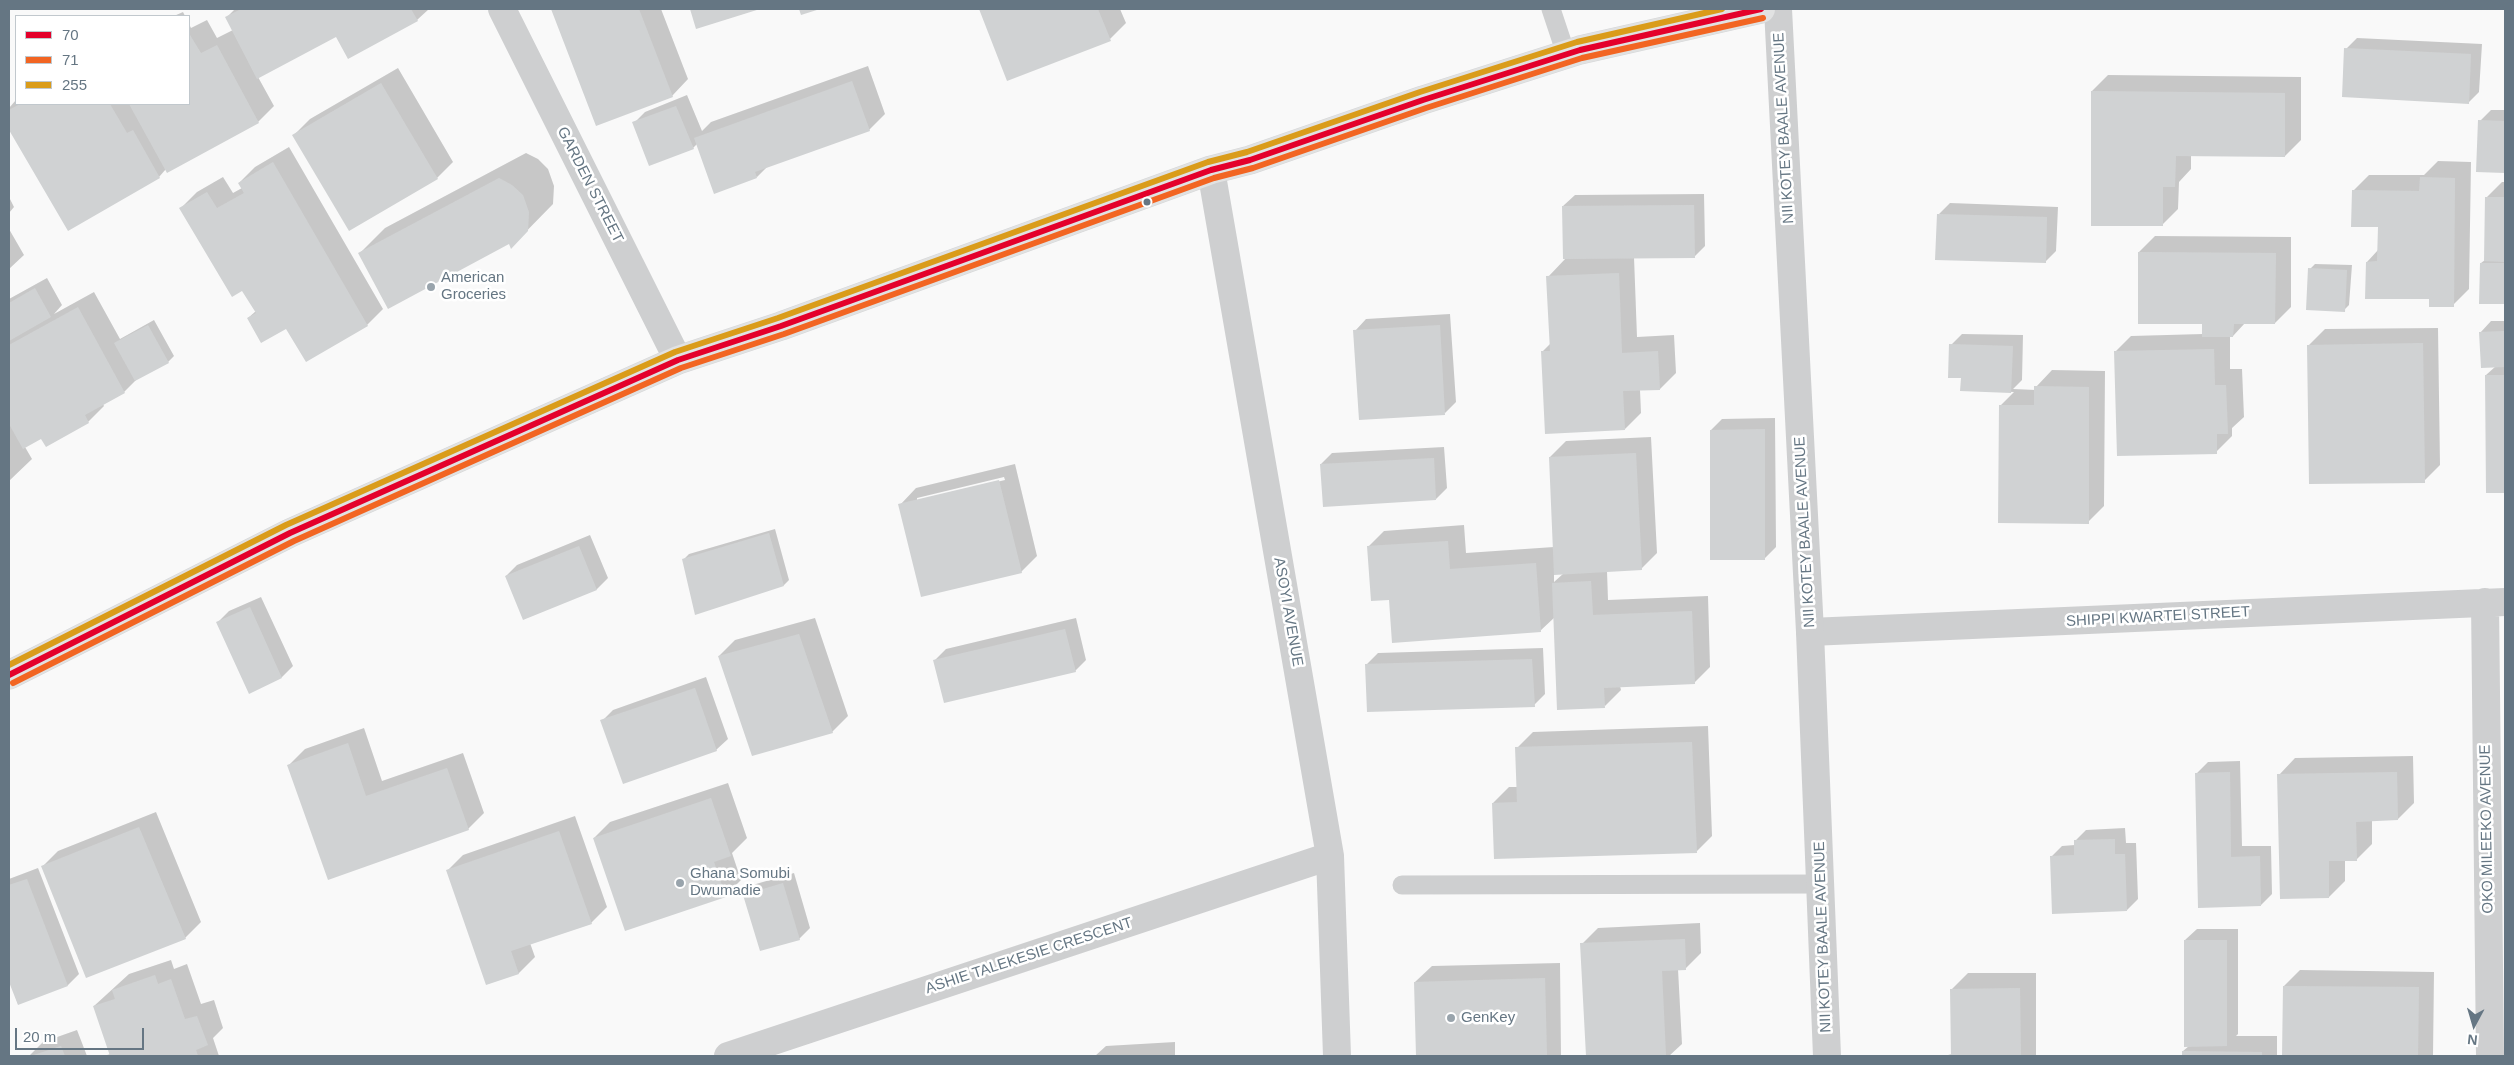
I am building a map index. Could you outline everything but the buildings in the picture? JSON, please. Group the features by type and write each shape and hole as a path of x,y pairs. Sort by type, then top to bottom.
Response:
{"main road":[{"path":"9,675 290,533 678,360 781,326 1212,170 1250,160 1423,100 1566,54 1762,9"}],"street":[{"name":"GARDEN STREET","path":"502,9 678,360"},
{"name":"NII KOTEY BAALE AVENUE","path":"1778,9 1810,632 1827,1056"},
{"name":"ASOYI AVENUE","path":"1212,170 1330,856 1337,1056"},
{"name":"SHIPPI KWARTEI STREET","path":"1810,632 2495,602"},
{"name":"OKO MILEEKO AVENUE","path":"2490,1056 2495,602"},
{"name":"ASHIE TALEKESIE CRESCENT","path":"728,1056 1330,856"}],"lane":[{"path":"1551,9 1566,54"},
{"path":"1402,885 1820,884"}],"transit line":[{"name":"255","path":"9,665 286,525 675,352 778,318 1208,162 1247,152 1420,92 1577,42 1722,9"},
{"name":"70","path":"9,675 290,533 678,360 781,326 1211,170 1250,160 1423,100 1580,50 1761,9"},
{"name":"71","path":"13,683 294,541 681,368 784,334 1214,178 1253,168 1426,108 1582,58 1763,18"}],"place":[{"name":"American Groceries","path":"431,287"},
{"name":"Ghana Somubi Dwumadie","path":"680,883"},
{"name":"GenKey","path":"1451,1018"}]}
